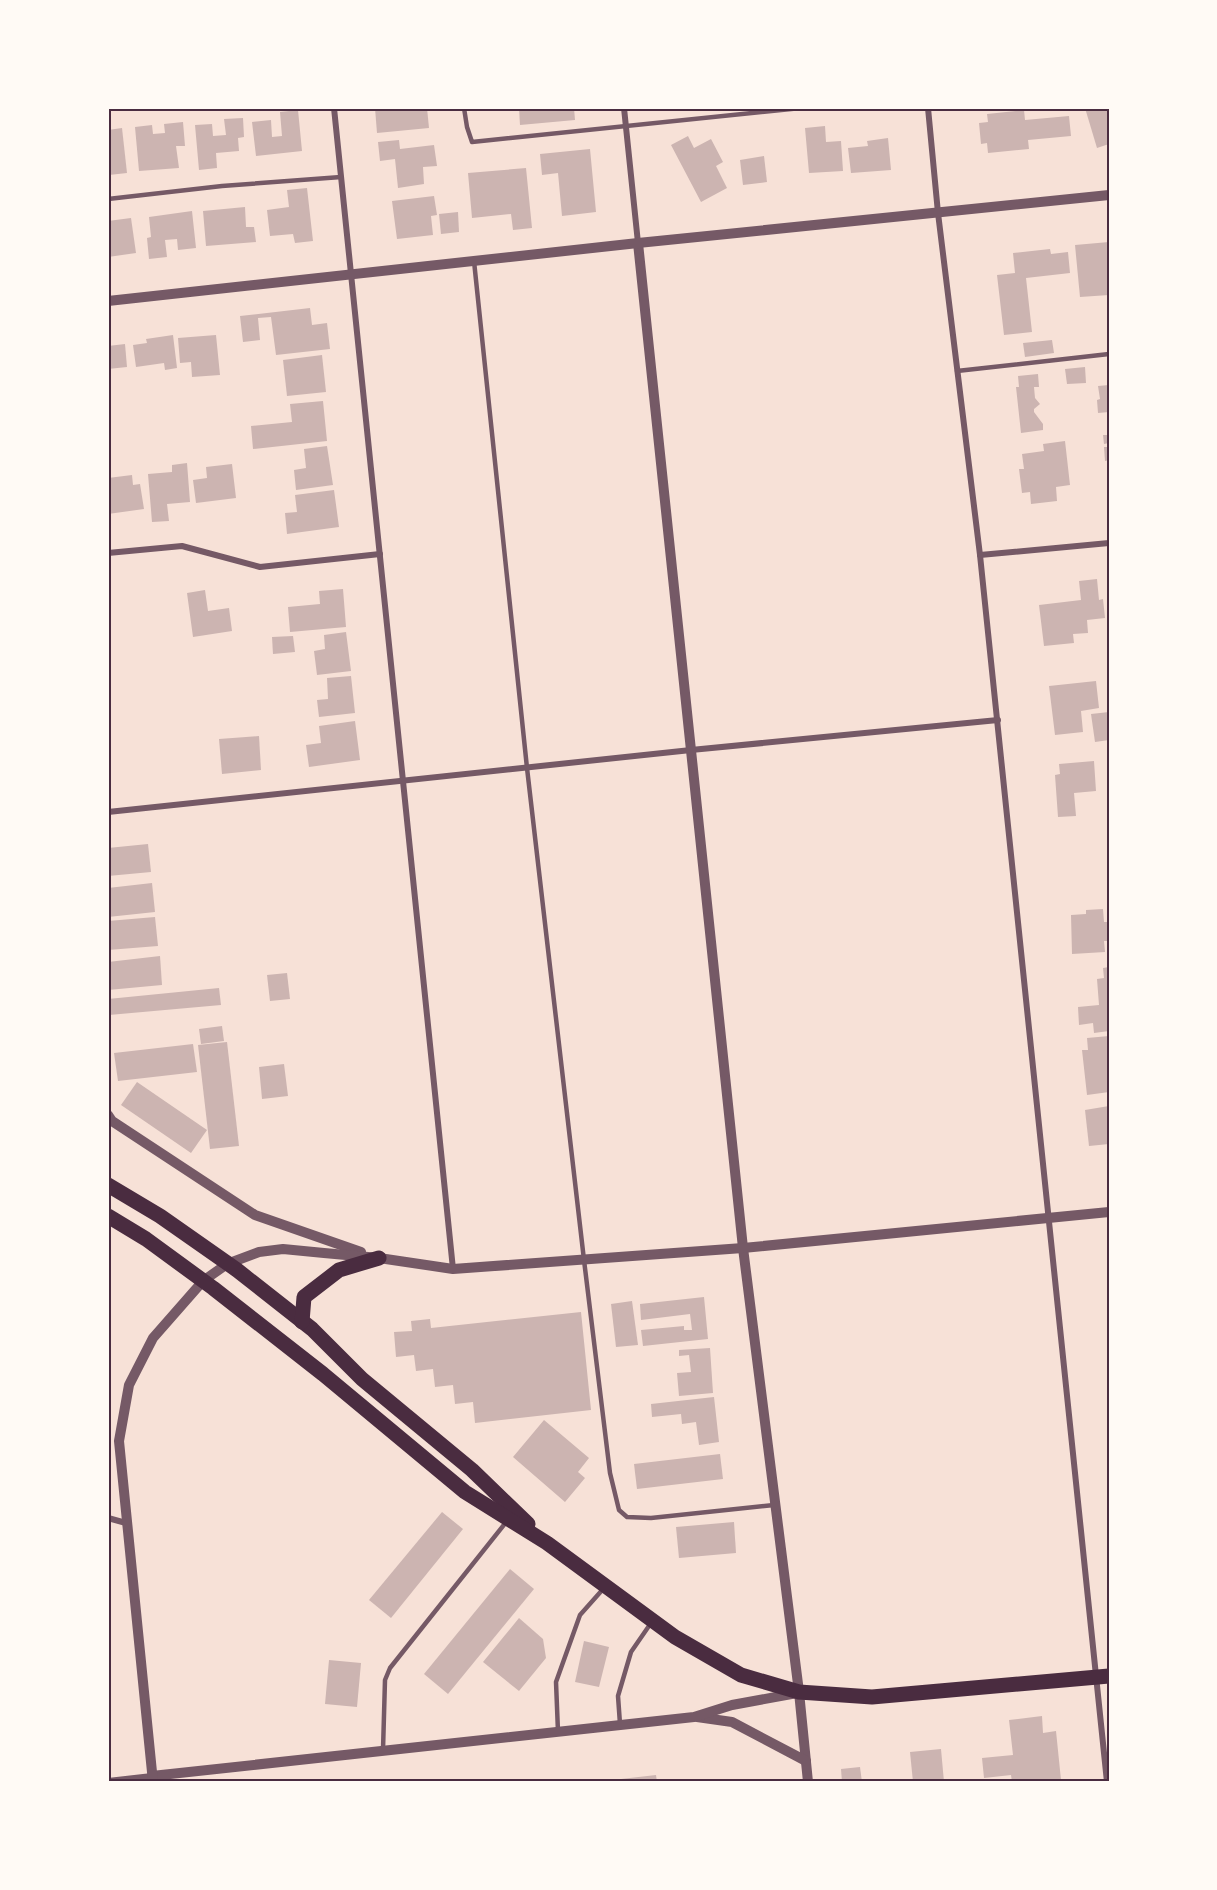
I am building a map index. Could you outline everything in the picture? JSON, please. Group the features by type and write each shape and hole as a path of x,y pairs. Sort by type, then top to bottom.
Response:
{"highway":[{"path":"108,1185 160,1216 302,1322 362,1379 472,1470 547,1543"},
{"path":"108,1216 146,1239 203,1281 323,1374 465,1492 547,1543 675,1637 741,1675 799,1692 872,1697 1103,1677"},
{"path":"302,1322 304,1297 339,1270 379,1258"}],"street":[{"path":"334,108 453,1269"},
{"path":"624,108 743,1248 799,1692 808,1782"},
{"path":"928,108 938,213 998,720 1048,1218 1103,1677 1107,1782"},
{"path":"108,301 1109,195"},
{"path":"980,555 1109,543"},
{"path":"108,553 182,546 260,567 380,554"},
{"path":"108,812 998,720"},
{"path":"108,1114 112,1121 255,1215 379,1258"},
{"path":"152,1779 119,1441 129,1385 153,1338 203,1281 227,1264 259,1252 283,1249 379,1258 453,1269 743,1248 1109,1212"},
{"path":"108,1518 126,1523"},
{"path":"108,1781 152,1779 694,1717 732,1706 799,1692"},
{"path":"694,1717 732,1722 806,1761"}],"lane":[{"path":"464,108 472,142 801,108"},
{"path":"108,199 222,186 341,177"},
{"path":"474,261 527,768 610,1473 619,1510 627,1517 651,1518 776,1505"},
{"path":"957,370 1109,354"},
{"path":"383,1751 385,1680 390,1668 509,1519"},
{"path":"558,1732 556,1682 580,1615 606,1586"},
{"path":"620,1725 618,1696 631,1652 652,1621"}],"building":[{"path":"375,108 427,108 429,128 377,133"},
{"path":"519,108 574,108 575,120 520,125"},
{"path":"1085,108 1109,108 1109,144 1097,148"},
{"path":"298,110 302,151 256,156 252,122 271,120 272,137 282,136 280,112"},
{"path":"1024,110 1025,120 1069,116 1071,136 1028,140 1029,149 988,153 987,143 981,144 979,123 988,122 987,114"},
{"path":"243,118 244,137 238,138 239,151 216,153 217,168 199,170 195,125 212,124 213,136 226,135 224,119"},
{"path":"183,122 185,146 176,146 179,168 139,171 135,127 152,125 153,134 165,133 164,124"},
{"path":"825,126 826,142 841,141 843,171 809,173 805,128"},
{"path":"122,128 127,173 109,175 108,130"},
{"path":"688,136 694,148 711,139 723,162 716,166 727,188 701,202 671,145"},
{"path":"888,138 891,170 851,173 848,148 868,146 867,141"},
{"path":"399,140 400,149 434,145 437,166 423,167 424,184 398,188 395,159 380,161 378,142"},
{"path":"590,149 596,212 562,216 558,173 542,175 540,154"},
{"path":"764,156 767,182 743,185 740,160"},
{"path":"526,168 532,228 513,230 511,214 472,218 468,173"},
{"path":"307,188 313,241 295,243 293,234 270,236 267,210 289,207 287,190"},
{"path":"434,196 437,215 431,216 433,235 397,239 392,201"},
{"path":"245,207 246,227 254,227 256,242 206,246 203,211"},
{"path":"192,211 196,248 178,250 177,239 165,240 167,257 149,259 147,238 151,237 149,217"},
{"path":"458,212 459,232 441,234 439,214"},
{"path":"131,218 136,253 108,257 108,221"},
{"path":"1109,242 1109,295 1080,297 1075,245"},
{"path":"1050,249 1051,254 1068,252 1070,273 1026,278 1032,332 1004,335 997,275 1015,273 1013,253"},
{"path":"310,308 312,325 327,323 330,349 276,355 271,317 258,318 260,340 243,342 240,316"},
{"path":"173,335 177,368 165,370 164,363 136,367 133,345 147,343 146,339"},
{"path":"216,335 220,375 192,377 191,362 180,363 178,338"},
{"path":"1052,340 1054,353 1025,357 1023,343"},
{"path":"125,344 127,367 108,369 108,346"},
{"path":"322,355 326,392 287,396 283,360"},
{"path":"1085,367 1086,383 1067,384 1065,369"},
{"path":"1038,374 1039,387 1034,387 1035,398 1040,404 1034,412 1043,424 1043,430 1021,433 1016,387 1019,387 1018,376"},
{"path":"1109,385 1109,412 1098,413 1097,400 1100,399 1098,386"},
{"path":"323,401 327,441 253,449 251,426 292,422 290,404"},
{"path":"1103,435 1109,435 1109,443 1104,444"},
{"path":"1065,441 1070,485 1056,487 1057,501 1031,504 1030,492 1022,493 1019,469 1024,469 1022,454 1044,451 1043,444"},
{"path":"327,446 333,485 296,490 294,470 306,468 304,449"},
{"path":"1104,447 1109,447 1109,460 1105,461"},
{"path":"187,463 190,502 167,504 169,521 152,522 148,474 172,472 172,465"},
{"path":"232,464 236,498 196,503 193,480 207,478 206,467"},
{"path":"132,475 133,485 140,484 144,509 108,514 108,478"},
{"path":"334,490 339,527 287,534 285,513 297,512 295,495"},
{"path":"1097,579 1099,600 1103,599 1105,618 1087,620 1088,633 1073,634 1074,643 1044,646 1039,605 1081,600 1079,581"},
{"path":"343,589 346,627 290,632 288,607 320,604 319,591"},
{"path":"205,590 208,611 229,608 232,631 193,637 187,593"},
{"path":"346,632 351,671 317,675 314,651 325,649 324,635"},
{"path":"293,636 295,652 273,654 272,637"},
{"path":"351,676 355,713 319,717 317,700 328,699 327,678"},
{"path":"1096,681 1099,708 1081,711 1083,732 1055,735 1049,686"},
{"path":"1109,712 1109,740 1095,742 1091,714"},
{"path":"355,721 360,760 309,767 306,745 321,743 319,726"},
{"path":"259,736 261,770 222,774 219,739"},
{"path":"1094,761 1096,791 1074,793 1076,816 1058,817 1055,775 1060,774 1059,764"},
{"path":"148,844 151,872 108,876 108,848"},
{"path":"152,883 155,912 108,917 108,888"},
{"path":"1103,909 1104,922 1109,922 1109,941 1104,941 1105,952 1072,954 1071,915 1086,914 1086,910"},
{"path":"155,917 158,946 108,950 108,921"},
{"path":"160,956 162,985 108,990 108,962"},
{"path":"1109,967 1109,1031 1094,1033 1093,1023 1079,1025 1078,1007 1099,1005 1097,979 1104,978 1103,968"},
{"path":"287,973 290,999 270,1001 267,975"},
{"path":"219,988 221,1005 109,1015 108,999"},
{"path":"222,1026 224,1041 201,1044 199,1029"},
{"path":"1109,1036 1109,1092 1087,1095 1082,1050 1088,1050 1087,1038"},
{"path":"227,1042 239,1146 210,1149 198,1045"},
{"path":"193,1044 197,1072 118,1081 114,1053"},
{"path":"284,1064 288,1096 262,1099 259,1067"},
{"path":"137,1082 207,1130 191,1153 121,1105"},
{"path":"1109,1106 1109,1144 1089,1146 1085,1110"},
{"path":"704,1297 708,1339 643,1346 641,1330 684,1326 684,1330 692,1330 690,1314 641,1320 640,1304"},
{"path":"632,1301 638,1345 616,1347 611,1304"},
{"path":"581,1312 591,1410 475,1423 473,1402 455,1404 453,1385 435,1387 433,1369 416,1371 414,1355 396,1357 394,1332 412,1331 411,1321 430,1319 431,1328"},
{"path":"710,1348 713,1393 679,1396 677,1373 691,1372 689,1355 679,1356 679,1350"},
{"path":"714,1397 719,1442 699,1445 696,1422 682,1424 681,1414 652,1417 651,1404"},
{"path":"544,1420 589,1458 578,1472 585,1478 565,1502 513,1457"},
{"path":"720,1454 723,1479 637,1489 634,1464"},
{"path":"442,1512 463,1529 391,1618 369,1600"},
{"path":"734,1522 736,1553 679,1558 676,1527"},
{"path":"510,1569 534,1589 448,1694 424,1674"},
{"path":"519,1618 543,1639 546,1658 519,1691 483,1662"},
{"path":"584,1641 609,1647 599,1687 575,1682"},
{"path":"329,1660 361,1663 357,1707 325,1704"},
{"path":"1042,1716 1043,1733 1056,1731 1061,1780 1012,1782 1011,1775 984,1778 982,1758 1013,1755 1009,1720"},
{"path":"941,1749 944,1782 913,1782 910,1752"},
{"path":"860,1767 862,1782 842,1782 841,1769"},
{"path":"656,1775 657,1782 621,1782 621,1779"}]}
